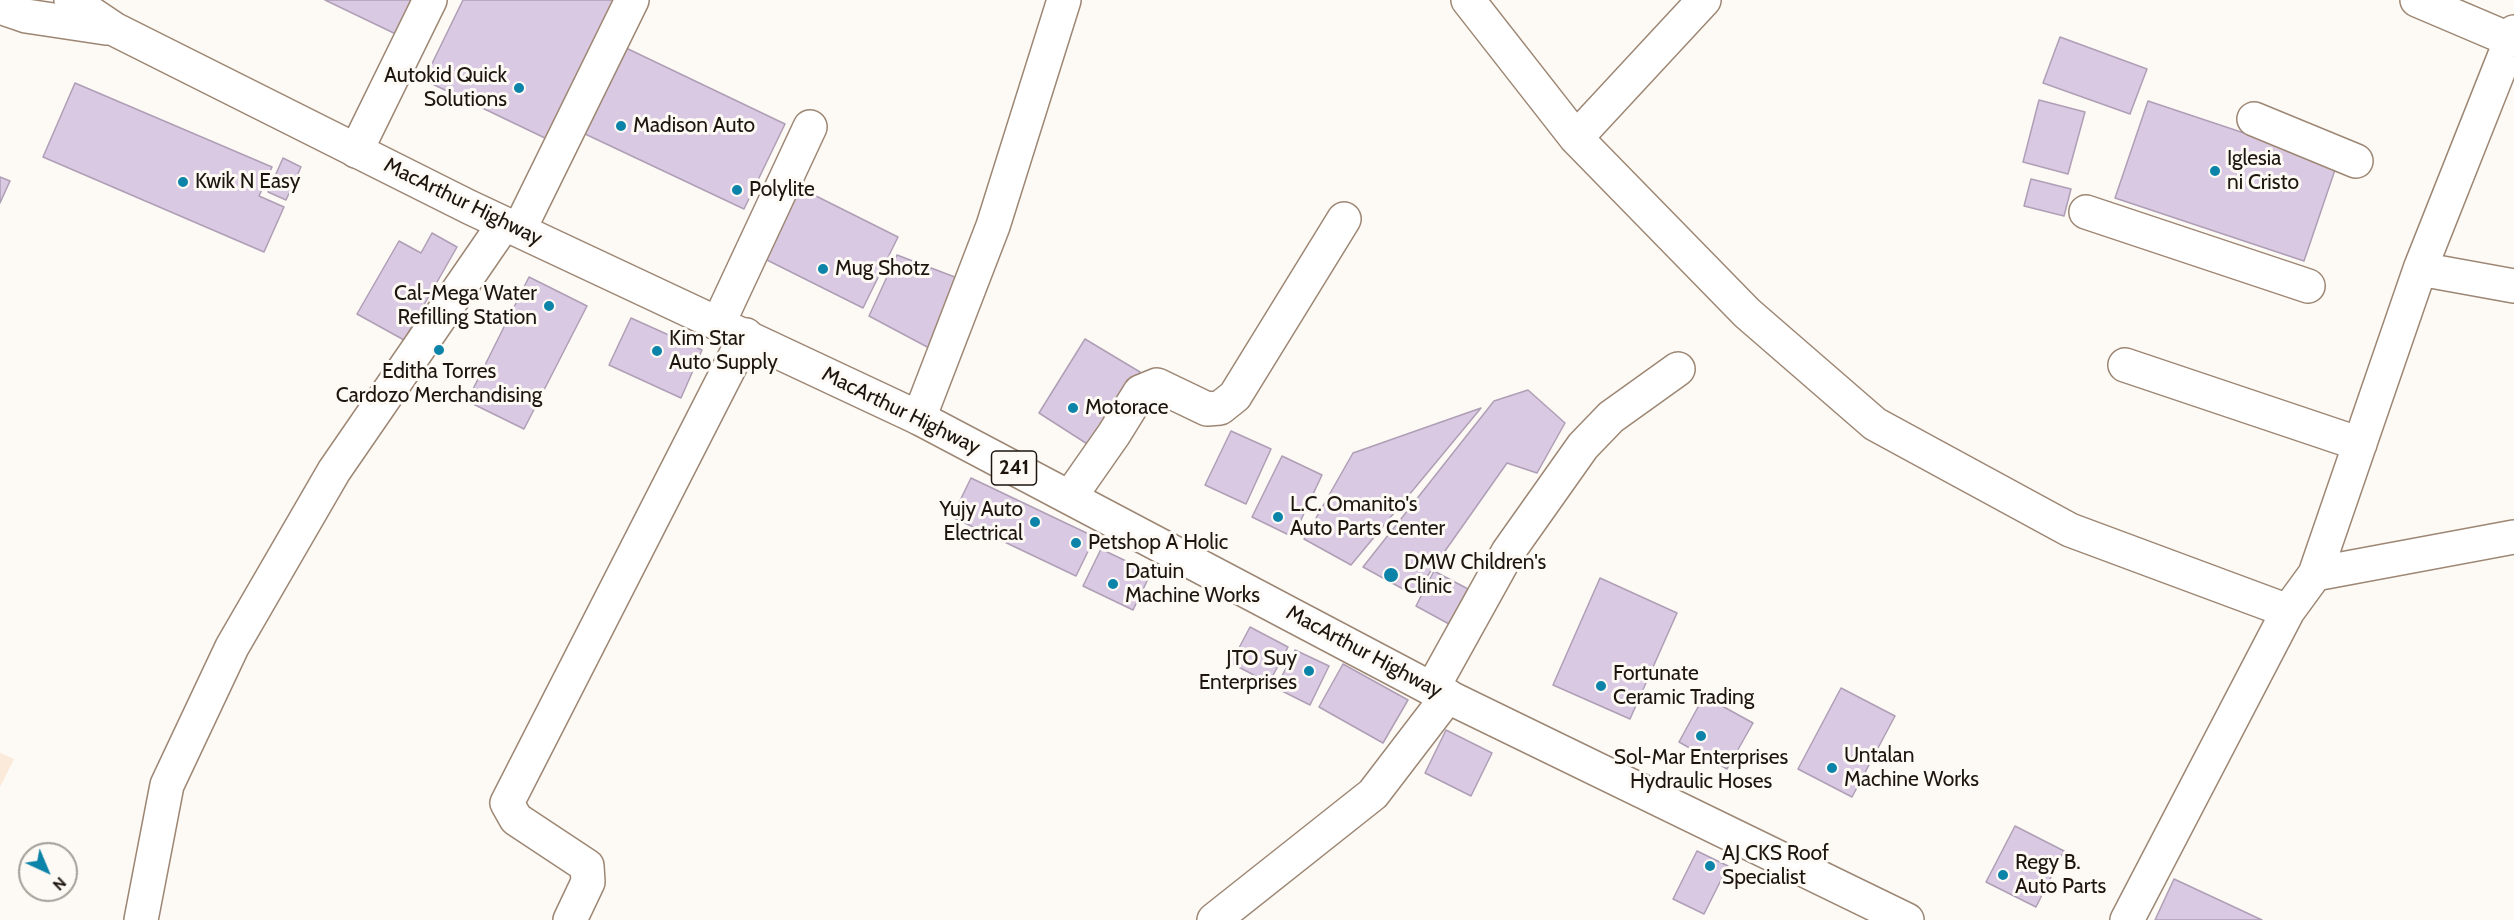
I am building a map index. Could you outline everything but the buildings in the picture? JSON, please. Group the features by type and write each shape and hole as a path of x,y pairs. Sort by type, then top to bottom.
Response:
{"street":[{"name":"MacArthur Highway","path":"71,0 114,29 356,151 512,227 919,418 1440,692 1907,920"},
{"path":"356,151 430,0"},
{"path":"141,920 167,785 232,647 334,471 512,227 632,0"},
{"path":"919,418 993,226 1064,0"},
{"path":"1468,0 1576,138 1747,314 1875,423 2070,530 2288,610"},
{"path":"1576,138 1704,0"},
{"path":"2127,920 2288,610 2315,574 2420,269 2512,36 2418,0"},
{"name":"MacArthur Highway","path":"0,7 26,16 114,29"},
{"path":"2254,119 2356,161"},
{"path":"570,920 588,882 587,866 516,819 507,803 732,329 810,127"},
{"path":"2086,212 2308,286"},
{"path":"1070,497 1140,392 1157,385 1207,409 1220,408 1235,396 1344,219"},
{"path":"2420,269 2514,286"},
{"path":"2125,365 2360,444"},
{"path":"1214,920 1373,794 1440,692 1508,552 1583,447 1611,417 1678,369"},
{"path":"2315,574 2514,537"}],"shaded area":[{"path":"0,753 14,759 0,787"}],"place":[{"name":"Autokid Quick Solutions","path":"519,88"},
{"name":"Madison Auto","path":"621,126"},
{"name":"Iglesia ni Cristo","path":"2215,171"},
{"name":"Kwik N Easy","path":"183,182"},
{"name":"Polylite","path":"737,190"},
{"name":"Mug Shotz","path":"823,269"},
{"name":"Cal-Mega Water Refilling Station","path":"549,306"},
{"name":"Editha Torres Cardozo Merchandising","path":"439,350"},
{"name":"Kim Star Auto Supply","path":"657,351"},
{"name":"Motorace","path":"1073,408"},
{"name":"L.C. Omanito's Auto Parts Center","path":"1278,517"},
{"name":"Yujy Auto Electrical","path":"1035,522"},
{"name":"Petshop A Holic","path":"1076,543"},
{"name":"DMW Children's Clinic","path":"1391,575"},
{"name":"Datuin Machine Works","path":"1113,584"},
{"name":"JTO Suy Enterprises","path":"1309,671"},
{"name":"Fortunate Ceramic Trading","path":"1601,686"},
{"name":"Sol-Mar Enterprises Hydraulic Hoses","path":"1701,736"},
{"name":"Untalan Machine Works","path":"1832,768"},
{"name":"AJ CKS Roof Specialist","path":"1710,866"},
{"name":"Regy B. Auto Parts","path":"2003,875"}]}
